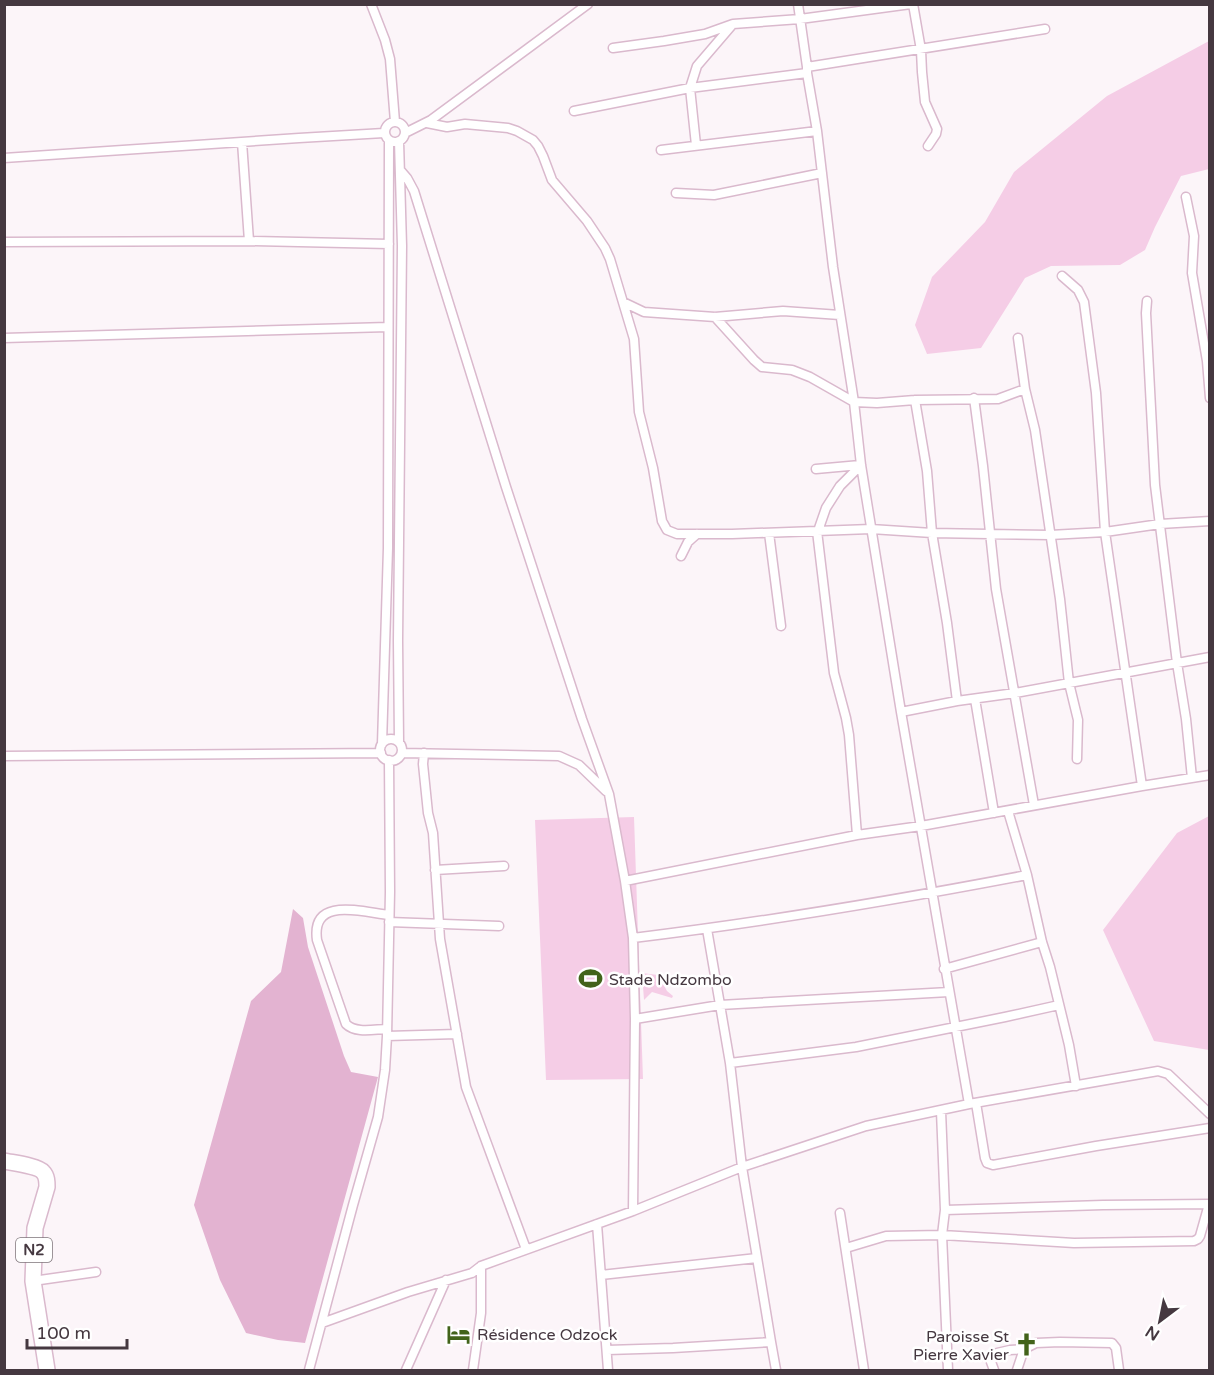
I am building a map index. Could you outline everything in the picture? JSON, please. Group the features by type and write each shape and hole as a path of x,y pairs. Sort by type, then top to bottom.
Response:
{"highway":[{"name":"N2","path":"4,1161 39,1169 47,1180 35,1228 33,1281 47,1371"}],"street":[{"path":"371,4 390,60 395,122"},
{"path":"4,158 242,142 387,137 394,142 399,141 405,133 427,123 588,4"},
{"path":"798,4 861,465 901,712 944,969 985,1158 987,1163 993,1165 1209,1128"},
{"path":"613,48 705,34 733,24 800,19 912,4 921,50 925,102 937,129 928,146"},
{"path":"696,145 690,88 697,66 733,24"},
{"path":"574,111 690,88 1045,29"},
{"path":"399,141 402,246 398,641 399,742 402,753 399,758 389,760 386,759 382,748 388,548 387,125 395,122 401,124 405,133"},
{"path":"427,123 447,127 465,124 508,128 532,140 538,146 552,180 587,221 605,248 635,343 639,412 662,521 667,530 697,534 872,529 932,533 1050,535 1105,532 1160,524 1209,521"},
{"path":"661,150 817,131"},
{"path":"242,142 249,241"},
{"path":"400,171 414,191 556,642 609,794 633,938 635,1019 633,1210"},
{"path":"678,196 714,195 822,173"},
{"path":"1186,198 1194,236 1192,273 1207,362 1209,398"},
{"path":"4,242 249,241 389,244"},
{"path":"1062,276 1078,290 1083,302 1096,393 1105,532 1142,786"},
{"path":"1147,301 1155,485 1192,778"},
{"path":"623,302 644,312 715,317 783,311 840,315"},
{"path":"715,317 762,367 792,370 810,377 854,402 998,399 1025,389"},
{"path":"4,338 388,327"},
{"path":"1018,338 1025,389 1035,430 1060,599 1069,682 1078,720 1077,759"},
{"path":"974,398 996,589 1034,805"},
{"path":"915,400 927,471 932,533 957,701"},
{"path":"816,469 861,465"},
{"path":"857,835 849,735 834,673 818,531 826,508 840,486 861,465"},
{"path":"769,533 782,626"},
{"path":"681,556 688,542 697,534"},
{"path":"901,712 1209,657"},
{"path":"975,699 994,813"},
{"path":"382,748 390,739 399,742"},
{"path":"4,756 382,748"},
{"path":"402,753 559,756 579,765 609,794"},
{"path":"424,753 428,813 433,833 440,939 466,1087 526,1249"},
{"path":"309,1371 352,1205 378,1117 386,1062 389,760"},
{"path":"625,881 857,835 921,826 1209,775"},
{"path":"1008,811 1027,874 1069,1045 1076,1086"},
{"path":"435,870 504,866"},
{"path":"633,938 707,929 932,893 1027,874"},
{"path":"457,1034 350,1029 346,1024 316,940 316,925 324,915 334,910 346,909 389,919 499,926"},
{"path":"707,929 730,1063 742,1167 776,1371"},
{"path":"944,969 1042,942"},
{"path":"635,1019 720,1005 949,992"},
{"path":"730,1063 856,1047 1059,1005"},
{"path":"322,1323 408,1292 472,1273 481,1266 597,1224 742,1167 866,1126 972,1103 1158,1071 1168,1074 1209,1114"},
{"path":"941,1111 945,1210 942,1235 948,1371"},
{"path":"846,1248 886,1236 942,1235 1074,1243 1194,1241 1200,1236 1209,1204 945,1210"},
{"path":"840,1213 864,1371"},
{"path":"597,1224 608,1371"},
{"path":"601,1275 757,1258"},
{"path":"473,1371 482,1313 481,1266"},
{"path":"33,1281 96,1272"},
{"path":"406,1371 446,1280"},
{"path":"607,1350 771,1342"},
{"path":"994,1371 992,1362 998,1353 1036,1344 1060,1342 1112,1343 1116,1348 1119,1371"},
{"path":"1017,1371 1024,1348"}],"shaded area":[{"path":"1209,41 1209,169 1181,176 1145,250 1120,265 1051,266 1025,278 981,348 927,354 915,325 932,277 985,222 1014,172 1107,96"},
{"path":"1209,816 1209,1050 1154,1041 1103,930 1177,833"},
{"name":"Stade Ndzombo","path":"634,817 643,1079 546,1080 535,820"},
{"path":"293,909 303,918 308,947 351,1072 378,1077 305,1343 246,1333 220,1280 194,1205 251,1001 281,972"},
{"path":"642,973 658,975 667,991 673,996 672,998 652,992 644,1000"}],"place":[{"name":"Stade Ndzombo","path":"591,979"},
{"name":"Résidence Odzock","path":"459,1334"},
{"name":"Paroisse St Pierre Xavier","path":"1027,1345"}]}
